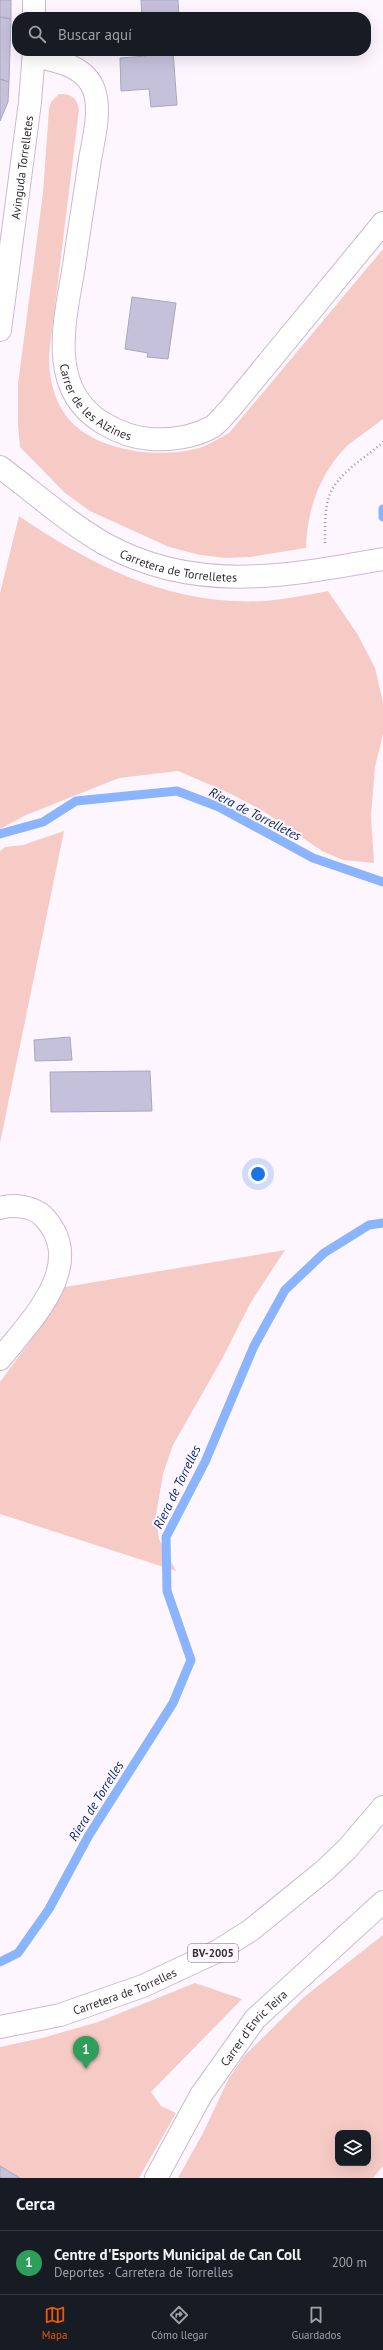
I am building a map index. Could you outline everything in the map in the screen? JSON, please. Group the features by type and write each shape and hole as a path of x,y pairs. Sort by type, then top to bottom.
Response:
{"street":[{"path":"34,0 34,12"},
{"name":"Avinguda Torrelletes","path":"0,330 8,283 34,56"},
{"name":"Carrer de les Alzines","path":"40,56 77,69 87,78 94,90 96,103 94,134 66,317 64,358 68,383 77,402 95,419 112,429 135,438 157,439 182,438 212,426 229,410 383,223"},
{"name":"Carretera de Torrelletes","path":"0,467 76,526 106,544 135,558 174,571 216,578 258,577 326,569 383,559"},
{"path":"0,1208 21,1206 40,1214 54,1228 60,1245 62,1261 58,1278 45,1299 0,1359"},
{"name":"Carretera de Torrelles","path":"0,2027 60,2015 143,1986 218,1951 251,1930 325,1870 347,1849 383,1807"},
{"name":"Carrer d'Enric Teira","path":"156,2178 201,2095 255,2019 383,1902"}],"path":[{"path":"326,569 327,511 332,488 346,472 383,442"}],"shaded area":[{"path":"59,94 67,94 73,97 77,102 79,109 49,355 50,376 58,402 72,423 86,434 104,443 123,449 163,453 203,447 229,433 383,249 383,419 348,445 330,467 317,492 312,506 306,548 250,557 226,558 200,555 169,547 90,511 65,493 20,447 18,425 18,384 43,193 49,109 51,102"},
{"path":"19,516 76,552 105,567 135,580 166,590 197,597 231,601 265,601 328,591 358,635 375,668 383,702 383,734 375,767 371,816 374,863 343,860 322,851 263,811 229,793 178,771 119,778 26,815 0,829 0,593"},
{"path":"64,831 0,1143 0,851 5,847 23,845"},
{"path":"285,1250 251,1302 222,1359 173,1445 163,1474 156,1515 159,1539 176,1571 0,1514 0,1382 45,1321 65,1287"},
{"path":"383,1935 383,2166 373,2178 178,2178 203,2133 229,2078 244,2056 304,1997"},
{"path":"195,1983 242,1999 151,2092 161,2106 176,2113 139,2178 0,2178 0,2047 42,2038 98,2022"}],"building":[{"path":"0,0 11,0 11,19 0,17"},
{"path":"141,0 178,0 179,12 142,12"},
{"path":"0,17 11,19 9,82 0,79"},
{"path":"173,56 177,105 151,107 149,89 121,91 120,58"},
{"path":"0,79 9,82 8,102 0,121"},
{"path":"132,297 176,303 168,359 147,357 148,353 125,349"},
{"path":"70,1037 72,1060 35,1061 34,1040"},
{"path":"150,1071 152,1111 51,1112 50,1072"},
{"path":"0,2166 20,2178 0,2178"}],"waterway":[{"path":"383,509 383,517"},
{"name":"Riera de Torrelletes","path":"0,834 43,822 76,801 177,791 219,807 313,858 383,882"},
{"name":"Riera de Torrelles","path":"0,1962 18,1953 49,1909 89,1835 173,1703 191,1660 167,1591 166,1537 205,1462 254,1346 285,1290 324,1253 369,1225 383,1223"}],"place":[{"name":"Centre d'Esports Municipal de Can Coll","path":"86,2069"}]}
